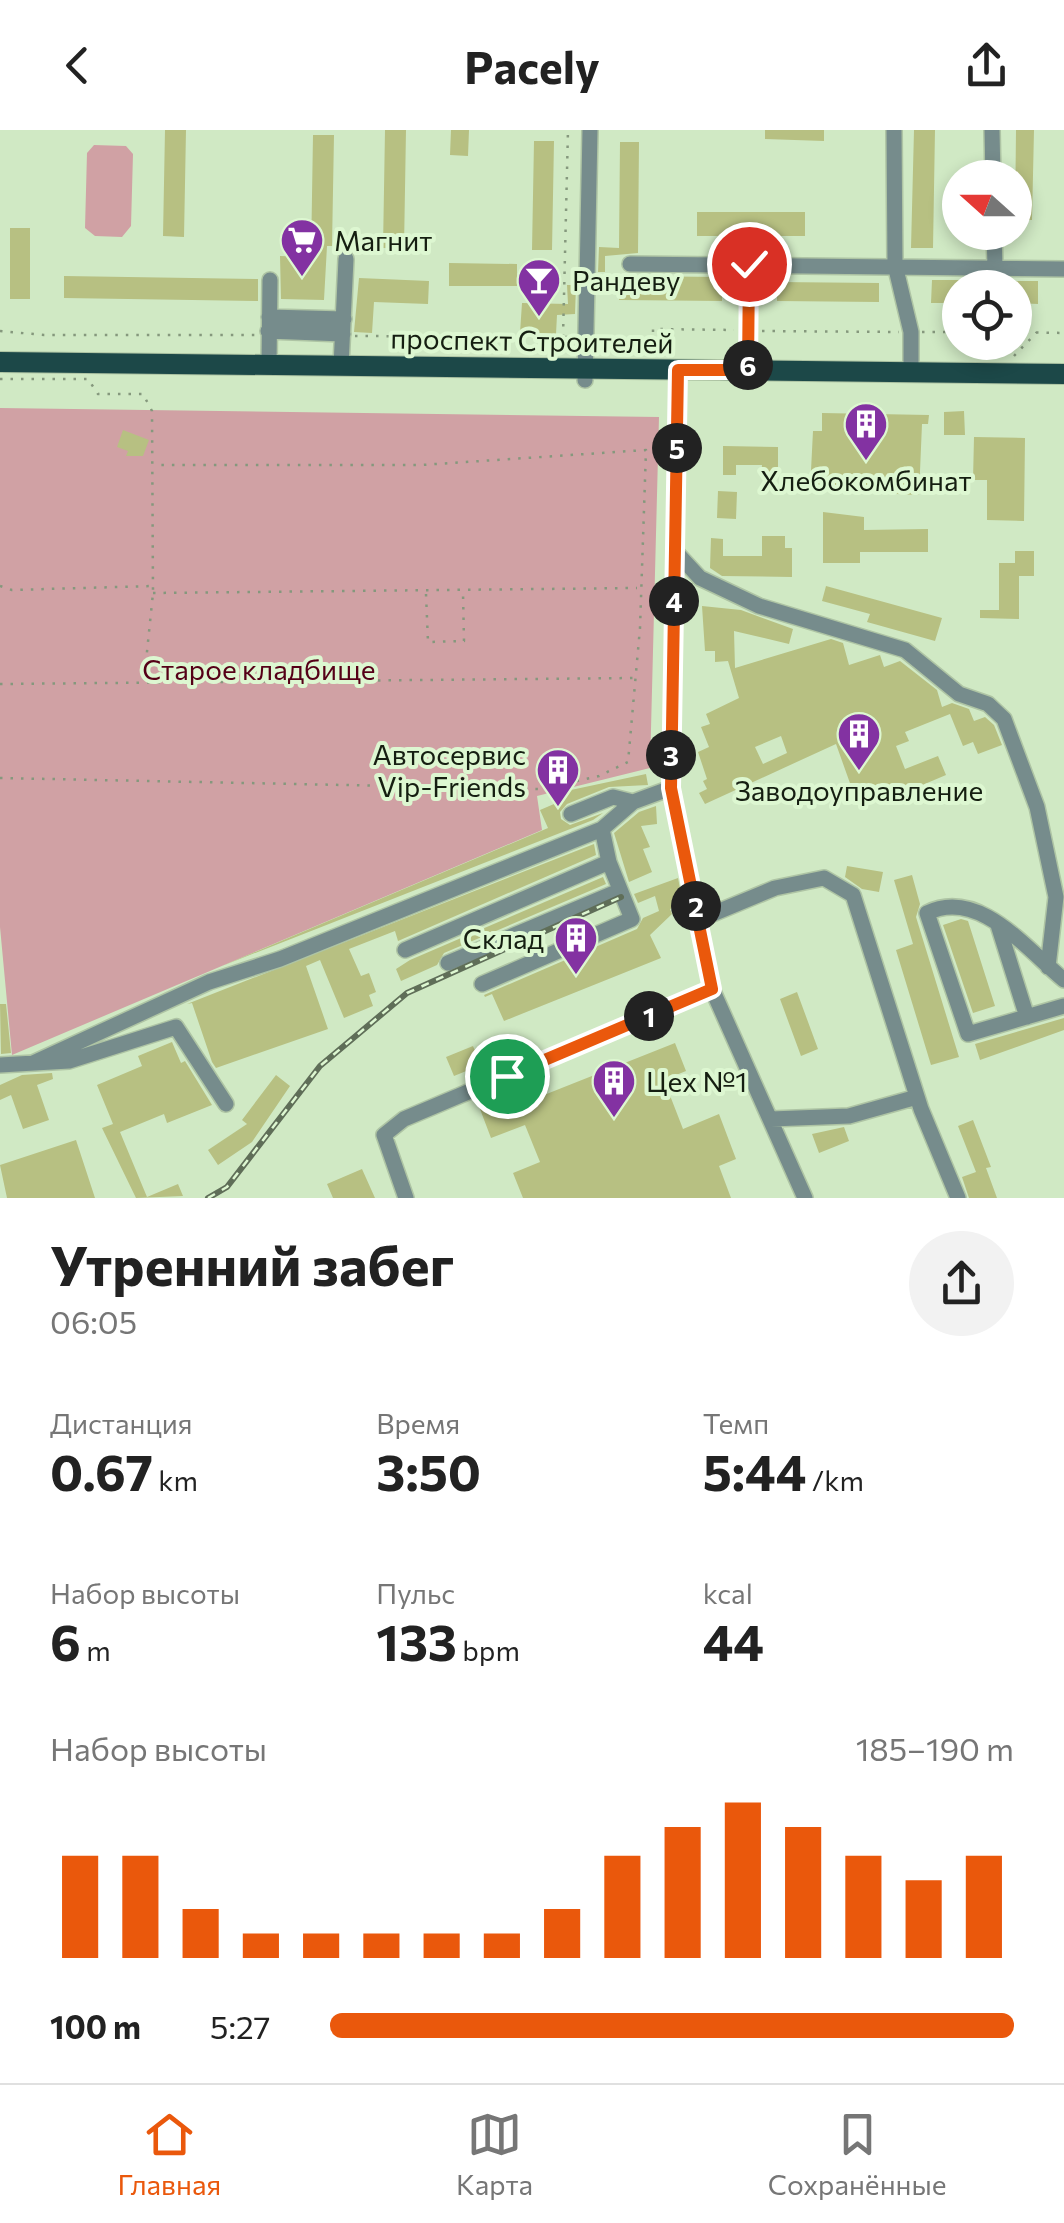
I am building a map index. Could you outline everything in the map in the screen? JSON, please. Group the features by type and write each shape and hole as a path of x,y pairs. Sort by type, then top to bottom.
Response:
{"main road":[{"name":"проспект Строителей","path":"0,362 585,374"},
{"name":"проспект Строителей","path":"678,375 748,370 1064,374"},
{"name":"проспект Строителей","path":"0,376 585,374 1064,386"}],"street":[{"path":"585,374 590,130"},
{"path":"894,130 895,266 911,332 911,372"},
{"path":"992,130 993,160"},
{"path":"748,370 749,244"},
{"path":"995,250 995,266"},
{"path":"341,366 346,259"},
{"path":"630,264 1064,269"},
{"path":"269,365 270,280"},
{"path":"268,328 343,330"},
{"path":"678,375 671,788 712,989 805,1198"},
{"path":"675,551 700,578 759,606 905,650 959,694 988,704 1004,719 1037,807 1056,898 1048,967"},
{"path":"33,1063 209,982 280,959 602,829 633,802 671,788"},
{"path":"571,814 613,797 633,802"},
{"path":"482,984 632,919 609,862 602,829"},
{"path":"405,950 609,862"},
{"path":"698,920 774,888 824,878 853,895 918,1097 958,1198"},
{"path":"448,963 619,891"},
{"path":"1064,980 997,922 962,905 944,905 928,913 968,1034 1064,1006"},
{"path":"997,922 1027,1017"},
{"path":"406,1198 384,1135 404,1119 712,989"},
{"path":"0,1065 69,1061 176,1027 226,1104"},
{"path":"771,1118 849,1116 918,1097"}],"path":[{"path":"563,337 568,130"},
{"path":"0,330 44,335 268,328"},
{"path":"343,330 654,342 653,330 942,332"},
{"path":"1032,332 1064,333"},
{"path":"1032,337 1037,332"},
{"path":"0,376 88,380 98,394 143,394 152,411 153,586 144,682"},
{"path":"0,778 555,787 600,776 628,762 646,450 421,465 155,465"},
{"path":"0,586 12,590 153,586"},
{"path":"152,593 638,588"},
{"path":"426,593 428,642 464,641 462,592"},
{"path":"0,684 635,678"}],"green space":[{"path":"94,145 126,146 133,154 131,226 122,237 95,236 85,228 87,153"},
{"name":"Старое кладбище","path":"0,408 659,417 650,768 537,796 542,830 12,1055 0,927"}],"building":[{"path":"165,130 186,130 184,237 163,236"},
{"path":"385,130 406,130 404,248 383,248"},
{"path":"451,130 469,130 468,156 450,155"},
{"path":"765,130 824,130 824,141 765,139"},
{"path":"914,130 935,130 933,248 911,248"},
{"path":"1016,130 1034,130 1032,220 1032,160 1016,160"},
{"path":"313,135 334,135 332,246 327,246 324,300 281,299 280,256 311,257"},
{"path":"534,141 554,141 552,250 532,250"},
{"path":"620,142 639,142 638,253 605,256 605,272 598,272 599,247 619,248"},
{"path":"697,212 805,212 805,236 697,236"},
{"path":"10,228 30,228 30,299 10,299"},
{"path":"449,263 517,264 517,286 449,286"},
{"path":"64,276 258,279 258,301 64,298"},
{"path":"619,276 722,277 722,301 619,300"},
{"path":"359,278 429,281 428,304 374,302 372,333 354,332"},
{"path":"932,280 942,280 942,303 931,303"},
{"path":"1032,281 1038,281 1038,304 1032,304"},
{"path":"777,282 879,283 879,302 777,301"},
{"name":"Рандеву","path":"567,285 576,285 575,314 557,315 556,334 520,333 522,303 568,304"},
{"path":"964,411 965,435 944,435 944,412"},
{"name":"Хлебокомбинат","path":"822,413 929,415 928,424 922,424 919,495 810,490 813,431 822,431"},
{"path":"123,430 149,440 143,456 126,456 128,451 117,447"},
{"path":"974,437 1025,438 1024,521 987,520 987,480 973,480"},
{"path":"723,446 778,447 778,476 761,476 762,465 736,465 736,475 723,475"},
{"path":"718,491 737,492 736,519 717,518"},
{"path":"823,512 864,517 864,530 928,529 928,552 860,552 860,563 823,563"},
{"path":"762,536 785,536 785,548 792,548 792,577 722,576 710,568 711,538 723,539 723,556 762,556"},
{"path":"1015,551 1034,551 1034,576 1019,576 1019,619 980,618 980,610 999,610 999,563 1015,563"},
{"path":"826,586 942,618 935,641 867,622 870,614 822,601"},
{"path":"702,606 741,610 793,629 789,644 734,631 735,668 831,639 843,643 849,665 880,655 884,667 900,661 937,690 942,707 952,703 969,709 974,721 985,717 994,725 1002,745 978,754 973,742 963,746 950,714 905,732 909,741 896,746 905,769 938,756 946,775 894,797 890,788 856,800 836,744 705,804 699,793 707,789 703,781 707,779 698,752 709,747 701,727 710,724 706,714 739,698 728,661 715,662 715,651 705,651","holes":["781,736 787,753 763,764 755,747"]},
{"path":"646,774 648,785 609,787 567,804 560,812 561,819 570,825 603,813 593,820 222,966 548,828 540,810 554,804 552,794"},
{"path":"656,806 657,824 641,826 650,847 643,849 652,872 629,882 614,833 639,812"},
{"path":"594,844 596,855 398,941 395,931 349,949 361,976 369,973 376,992 369,995 373,1006 344,1018 320,960 306,966 328,1029 216,1068 212,1062 192,1003 187,1004"},
{"path":"847,866 883,872 879,892 862,889 845,877"},
{"path":"912,875 920,904 916,917 959,1057 931,1065 896,950 913,944 894,880"},
{"path":"603,877 606,884 444,953 437,965 401,981 396,969 410,960"},
{"name":"Склад","path":"678,878 683,904 670,909 672,914 650,935 661,958 504,1021 492,994 485,997 637,929 643,918 659,911 655,896 638,903 634,894"},
{"path":"961,919 968,921 995,1006 973,1013 943,925"},
{"path":"797,992 818,1049 801,1056 780,999"},
{"path":"0,1004 6,1004 11,1053 1,1054"},
{"path":"1064,1018 1064,1030 980,1060 975,1044"},
{"path":"172,1042 181,1063 185,1061 212,1105 167,1123 164,1114 120,1132 147,1197 178,1184 183,1196 136,1198 102,1128 113,1124 97,1085 142,1066 138,1056"},
{"name":"Цех №1","path":"675,1043 686,1071 664,1080 683,1129 719,1114 736,1159 719,1166 731,1198 523,1198 513,1173 540,1162 525,1125 491,1138 480,1109 535,1087 539,1097"},
{"path":"473,1046 481,1065 454,1076 446,1057"},
{"path":"52,1073 53,1079 37,1085 49,1120 23,1129 11,1095 0,1100 0,1085 22,1075"},
{"path":"276,1075 290,1086 252,1142 218,1165 208,1150 247,1124 242,1120"},
{"path":"973,1120 991,1167 986,1168 997,1198 969,1198 962,1177 976,1172 958,1126"},
{"path":"844,1127 849,1141 819,1153 812,1134"},
{"path":"76,1140 95,1198 7,1198 0,1165"},
{"path":"362,1169 375,1198 333,1198 327,1184"}],"railway":[{"path":"208,1198 227,1187 320,1066 407,993 621,897"}],"place":[{"name":"Магнит","path":"302,278"},
{"name":"Рандеву","path":"539,318"},
{"name":"Хлебокомбинат","path":"866,462"},
{"name":"Заводоуправление","path":"859,772"},
{"name":"Автосервис Vip-Friends","path":"558,808"},
{"name":"Склад","path":"576,976"},
{"name":"Цех №1","path":"614,1119"}],"route":[{"path":"507,1076 712,989 671,788 678,370 748,370 749,264"}]}
